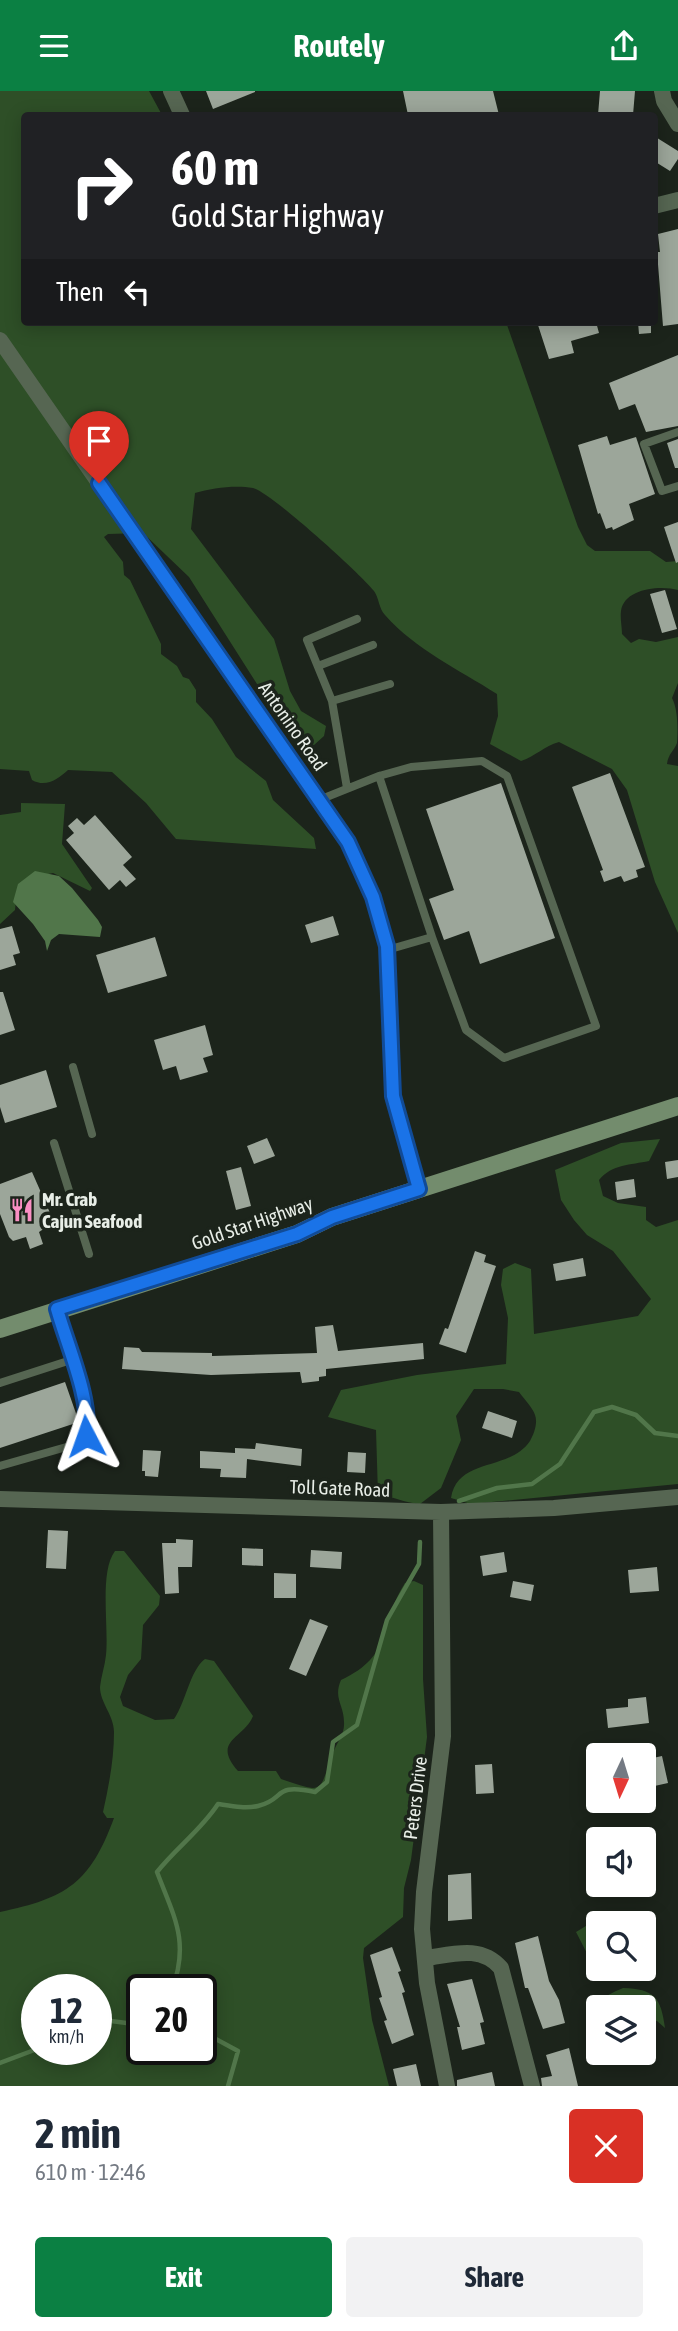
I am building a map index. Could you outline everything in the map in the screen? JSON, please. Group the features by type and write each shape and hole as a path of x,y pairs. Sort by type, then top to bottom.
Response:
{"main road":[{"name":"Gold Star Highway","path":"0,1329 297,1234 332,1217 678,1106"}],"street":[{"path":"171,91 181,112"},
{"path":"662,91 664,101 678,124"},
{"path":"658,205 678,200"},
{"name":"Antonino Road","path":"0,340 348,842 373,897 387,950 393,1096 419,1189"},
{"name":"Toll Gate Road","path":"0,1499 441,1512 554,1508 678,1497"},
{"name":"Peters Drive","path":"441,1512 443,1736 422,1929 427,1983 447,2086"},
{"path":"426,1958 478,1952 492,1957 501,1968 532,2086"}],"lane":[{"path":"678,432 644,444 662,491 678,486"},
{"path":"347,788 332,701 307,640 357,619"},
{"path":"318,666 373,645"},
{"path":"332,701 390,684"},
{"path":"318,800 379,776 411,767 482,761 507,776 596,1025 504,1058 466,1030 379,776"},
{"path":"387,950 432,937"},
{"path":"73,1067 92,1134"},
{"path":"54,1143 89,1254"},
{"path":"0,1466 77,1444 86,1436 89,1422 57,1309"},
{"path":"0,1383 71,1360"}],"shaded area":[{"path":"0,91 149,91 160,112 21,112 21,326 507,326 578,527 587,545 595,551 650,551 666,562 678,561 678,590 653,588 636,593 624,603 621,617 622,634 631,643 639,639 656,642 678,637 678,683 672,698 676,714 677,743 667,764 678,766 678,933 655,882 627,790 612,769 559,742 521,761 490,744 498,716 497,694 410,639 385,615 374,591 352,569 277,503 253,488 224,487 195,493 191,529 274,639 290,691 301,711 326,726 324,736 314,745 303,745 290,736 189,577 143,533 108,534 104,537 123,562 124,575 130,580 161,644 161,654 177,666 183,677 189,679 196,690 196,702 212,719 236,757 266,781 273,800 314,838 316,849 176,839 146,803 112,772 68,770 56,779 42,783 32,780 29,771 0,769"},
{"path":"21,803 65,804 62,844 92,888 90,891 53,873 25,879 17,890 15,910 0,924 0,815 21,812"},
{"path":"35,871 59,876 72,888 102,927 100,937 59,934 51,940 47,951 45,941 13,902 18,884"},
{"path":"660,1139 649,1161 616,1168 599,1180 603,1196 618,1203 646,1207 646,1220 656,1227 678,1220 678,1484 471,1504 451,1498 463,1476 521,1451 530,1441 535,1428 534,1412 519,1392 474,1389 456,1416 461,1440 441,1488 420,1504 378,1495 376,1430 328,1417 341,1390 417,1375 506,1364 508,1318 501,1285 503,1269 515,1263 531,1269 534,1334 638,1316 651,1299 613,1251 587,1235 574,1220 561,1200 555,1170 621,1143"},
{"path":"115,1551 124,1551 160,1596 159,1605 143,1625 141,1659 128,1675 120,1697 123,1706 155,1720 174,1719 200,1664 205,1659 214,1661 253,1716 229,1746 228,1753 238,1771 276,1771 281,1779 313,1788 322,1783 343,1730 344,1716 338,1697 341,1680 370,1660 378,1649 405,1583 414,1581 423,1585 423,1679 427,1737 411,1860 404,1888 403,1917 364,1948 363,1958 372,2020 389,2086 0,2086 0,1912 43,1901 73,1884 95,1858 114,1818 107,1818 103,1812 111,1772 114,1732 100,1687 107,1643 107,1572"},
{"path":"586,1926 586,1952 576,1932"},
{"path":"623,1988 642,1990 652,1995 608,1995"},
{"path":"656,2000 665,2028 656,2021"}],"building":[{"path":"206,91 255,91 255,92 213,109"},
{"path":"403,91 493,91 498,112 436,112 407,112"},
{"path":"600,91 635,91 633,112 598,112"},
{"path":"658,138 678,151 678,159 670,171 658,164"},
{"path":"678,229 678,324 663,326 658,234"},
{"path":"538,326 597,326 599,333 571,341 574,353 549,359"},
{"path":"638,326 651,326 651,333 639,334"},
{"path":"678,355 678,426 646,432 635,404 619,410 609,383"},
{"path":"607,436 610,445 636,437 655,494 629,504 634,520 613,530 612,527 606,529 600,513 598,514 578,445"},
{"path":"678,439 678,468 675,468 667,443"},
{"path":"678,522 678,562 676,563 664,527"},
{"path":"665,590 677,629 662,633 650,594"},
{"path":"610,773 645,867 636,870 638,877 624,882 621,876 604,882 600,871 603,870 572,787"},
{"path":"501,783 555,938 480,964 469,931 444,940 429,899 454,890 426,809"},
{"path":"95,815 132,857 123,865 136,879 126,887 120,880 109,890 66,840 74,833 68,826 77,818 84,825"},
{"path":"333,916 339,935 311,943 305,925"},
{"path":"12,926 20,953 13,955 16,965 0,970 0,929"},
{"path":"155,937 167,976 108,993 96,955"},
{"path":"0,992 3,992 15,1030 0,1035"},
{"path":"205,1025 213,1055 203,1058 208,1072 180,1080 176,1066 163,1070 154,1040"},
{"path":"46,1070 57,1107 5,1123 0,1107 0,1085"},
{"path":"267,1138 275,1156 254,1164 247,1146"},
{"path":"678,1160 678,1177 667,1179 665,1162"},
{"path":"241,1167 251,1206 236,1210 226,1171"},
{"path":"32,1172 54,1222 39,1232 43,1244 30,1249 26,1237 13,1241 9,1237 0,1214 0,1184"},
{"path":"634,1179 636,1197 617,1200 615,1182"},
{"path":"475,1251 486,1255 484,1262 496,1266 466,1353 439,1344 445,1328 448,1329"},
{"path":"583,1258 586,1276 556,1281 553,1264"},
{"path":"333,1325 338,1351 423,1343 424,1359 326,1369 326,1376 319,1377 319,1381 302,1383 300,1372 211,1375 122,1369 124,1347 139,1348 142,1352 212,1353 212,1356 317,1353 315,1327"},
{"path":"65,1382 79,1422 0,1448 0,1404"},
{"path":"488,1411 517,1421 512,1438 482,1428"},
{"path":"256,1443 302,1449 301,1466 247,1459 246,1478 220,1477 221,1469 200,1468 200,1451 235,1453 235,1448 255,1449"},
{"path":"143,1450 161,1451 158,1477 145,1476 145,1471 142,1471"},
{"path":"348,1452 366,1453 365,1473 347,1472"},
{"path":"48,1530 68,1531 66,1569 46,1568"},
{"path":"176,1539 193,1540 192,1567 178,1567 179,1593 165,1594 162,1543 176,1543"},
{"path":"242,1548 263,1549 263,1566 242,1565"},
{"path":"311,1550 342,1552 341,1569 310,1567"},
{"path":"504,1552 507,1572 483,1576 480,1556"},
{"path":"657,1567 659,1591 630,1593 628,1570"},
{"path":"274,1573 296,1574 296,1598 274,1598"},
{"path":"513,1581 534,1585 531,1601 510,1597"},
{"path":"310,1619 328,1626 306,1676 289,1669"},
{"path":"646,1697 649,1723 608,1728 606,1709 628,1707 628,1699"},
{"path":"662,1756 668,1783 656,1786 656,1757"},
{"path":"492,1764 494,1793 476,1794 475,1765"},
{"path":"471,1873 472,1919 448,1921 448,1875"},
{"path":"538,1936 549,1981 559,2000 565,2023 543,2029 528,1988 525,1988 515,1943"},
{"path":"392,1947 401,1971 398,1972 405,1992 402,1993 414,2035 392,2044 384,2021 387,2020 379,1998 382,1997 370,1955"},
{"path":"472,1979 484,2022 480,2023 485,2044 462,2050 457,2027 460,2027 447,1984"},
{"path":"569,2048 578,2086 542,2086 541,2078 552,2076 546,2055"},
{"path":"416,2064 421,2086 397,2086 393,2069"},
{"path":"492,2072 495,2086 457,2086 457,2080"}],"waterway":[{"path":"459,1501 497,1488 532,1484 560,1464 594,1412 612,1407 636,1415 655,1433 678,1436"},
{"path":"177,1974 180,1957 178,1929 157,1872 218,1804 258,1806 292,1789 315,1792 327,1782 333,1742 357,1725 387,1620 419,1564 420,1542"},
{"path":"112,2021 126,2023"},
{"path":"217,2040 238,2051 228,2086"},
{"path":"0,2063 21,2055"}],"place":[{"name":"Mr. Crab Cajun Seafood","path":"22,1210"}],"route":[{"path":"86,1436 89,1422 83,1395 57,1309 297,1234 332,1217 419,1189 405,1148 393,1096 391,993 387,946 373,897 348,842 99,483"}]}
